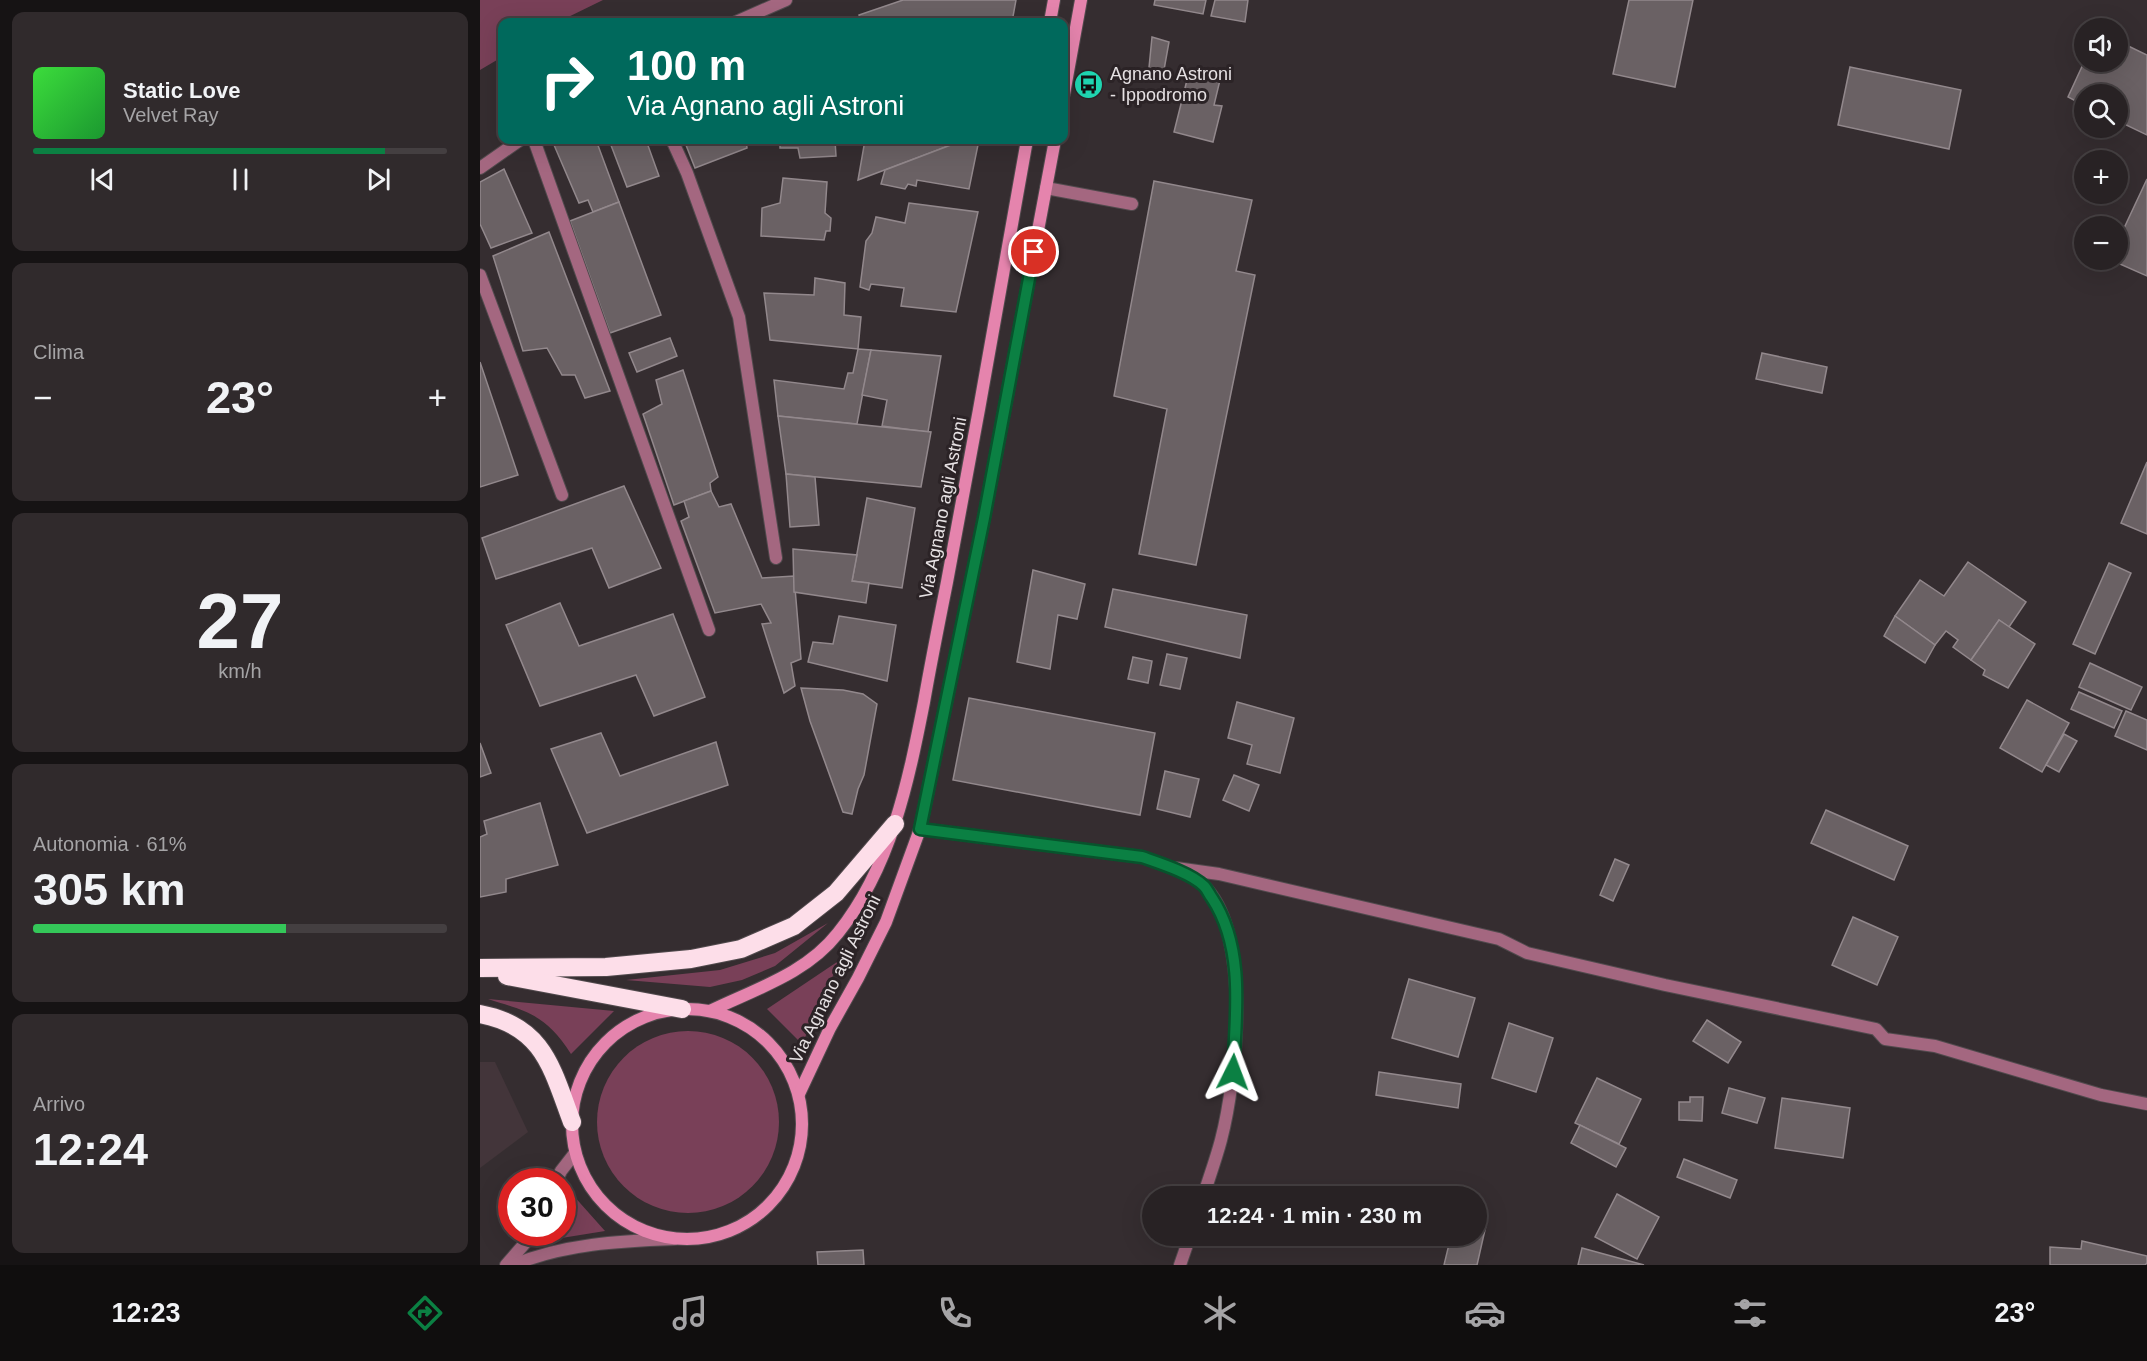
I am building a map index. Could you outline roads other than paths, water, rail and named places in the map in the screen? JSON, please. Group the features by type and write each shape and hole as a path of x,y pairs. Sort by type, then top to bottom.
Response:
{"highway":[{"path":"480,970 606,967 692,958 741,949 794,926 836,893 895,824"},
{"path":"480,970 682,1009"},
{"path":"480,1014 508,1022 528,1034 550,1063 572,1122"}],"main road":[{"path":"1051,18 1054,0"},
{"path":"1068,72 1081,0"},
{"name":"Via Agnano agli Astroni","path":"710,1011 793,972 815,957 837,935 856,909 878,869 895,824 915,747 970,463 1026,144"},
{"name":"Via Agnano agli Astroni","path":"799,1094 830,1028 886,922 920,829 984,518 1054,144"},
{"path":"682,1009 710,1011 740,1021 766,1040 787,1065 799,1094 803,1126 798,1158 785,1187 764,1211 737,1229 706,1238 674,1239 640,1230 611,1211 589,1185 575,1153 572,1122 574,1097 583,1074 596,1053 614,1035 634,1021 657,1012 682,1009"}],"street":[{"path":"745,18 786,0"},
{"path":"480,168 514,144"},
{"path":"535,144 709,630"},
{"path":"674,144 687,173 739,317 776,558"},
{"path":"1046,188 1132,204"},
{"path":"480,275 562,495"},
{"path":"920,829 1142,857 1172,867 1219,874 1499,939 1527,953 1642,980 1876,1029 1885,1040 1935,1046 2102,1095 2147,1104"},
{"path":"1172,867 1204,885 1223,915 1232,945 1237,1001 1233,1072 1221,1140 1206,1186"},
{"path":"563,1168 575,1153"},
{"path":"513,1265 566,1249 620,1241 674,1239"},
{"path":"506,1265 523,1246"},
{"path":"1180,1265 1187,1246"}],"place":[{"name":"Agnano Astroni - Ippodromo","path":"1089,84"}]}
